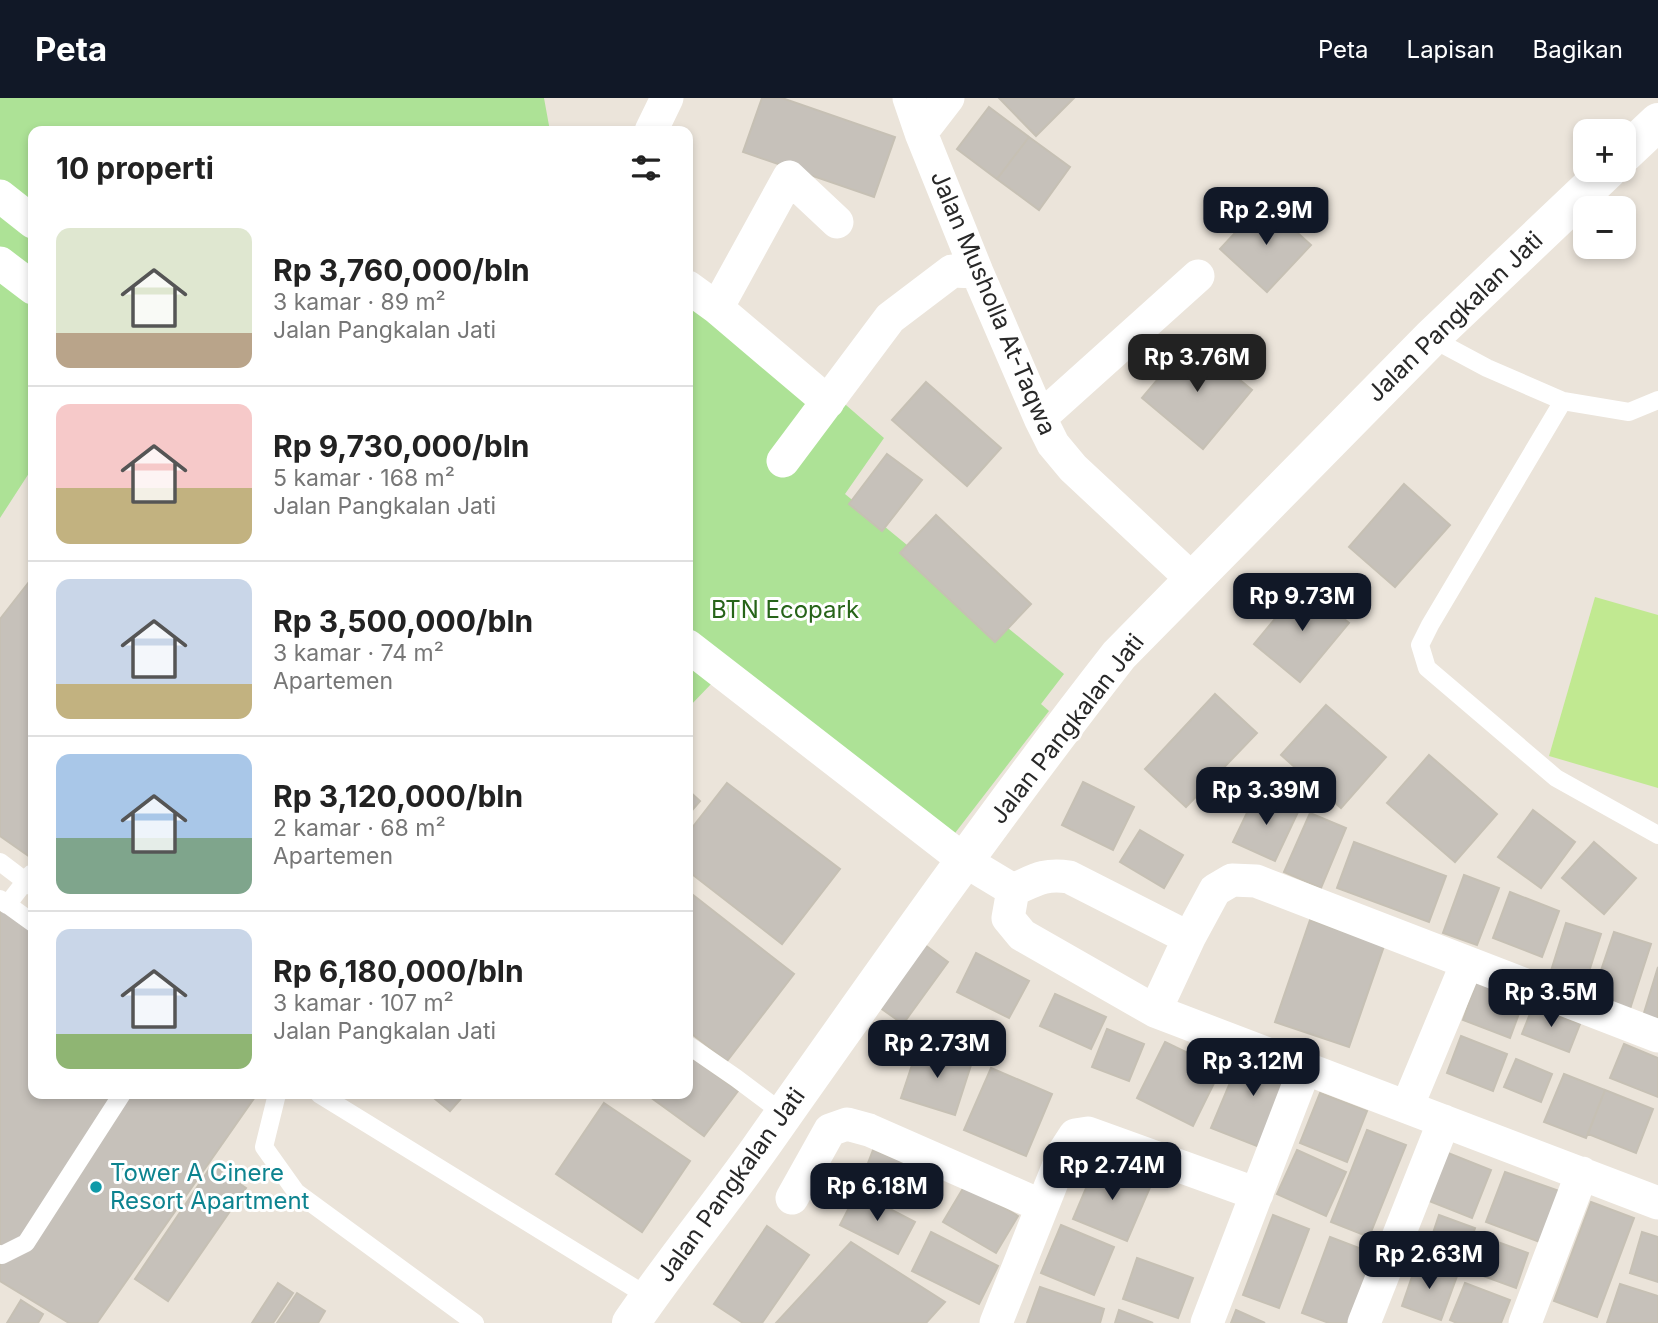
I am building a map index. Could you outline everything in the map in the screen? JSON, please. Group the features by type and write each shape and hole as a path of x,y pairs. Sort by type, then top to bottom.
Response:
{"main road":[{"path":"1636,143 1658,122"},
{"name":"Jalan Pangkalan Jati","path":"640,1310 737,1180 964,862 1119,656 1431,338 1595,182"}],"street":[{"path":"653,126 667,98"},
{"path":"921,133 948,98"},
{"name":"Jalan Musholla At-Taqwa","path":"906,99 977,272 1053,444 1073,468 1193,580"},
{"path":"717,308 789,177 837,222"},
{"path":"0,196 28,218"},
{"path":"0,263 28,284"},
{"path":"783,461 890,318 952,271 977,272"},
{"path":"1040,418 1198,275"},
{"path":"693,291 828,402"},
{"path":"693,650 964,862 1013,890"},
{"path":"1013,890 1054,874 1069,877 1189,938"},
{"path":"1155,1011 1215,890 1232,880 1256,881 1658,1036"},
{"path":"1013,890 1007,918 1022,935 1155,1011 1658,1202"},
{"path":"1407,1107 1467,963"},
{"path":"1207,1323 1305,1068"},
{"path":"1364,1323 1444,1121"},
{"path":"792,1198 830,1130 847,1124 869,1130 1042,1206"},
{"path":"996,1323 1064,1152 1075,1135 1088,1133 1257,1194"},
{"path":"1525,1323 1582,1174"}],"lane":[{"path":"1431,338 1487,368 1563,401 1629,412 1658,400"},
{"path":"1563,401 1420,645 1427,668 1556,778 1658,835"},
{"path":"0,862 28,879"},
{"path":"28,882 4,902 28,919"},
{"path":"693,1048 784,1114"},
{"path":"0,1254 26,1243 119,1099"},
{"path":"276,1099 264,1147 296,1192 475,1323"},
{"path":"326,1099 640,1310"}],"green space":[{"path":"0,98 544,98 549,126 28,126 28,475 0,518"},
{"name":"BTN Ecopark","path":"693,272 884,438 845,494 1064,674 1041,704 1049,711 952,837 714,681 693,703"},
{"path":"1595,597 1658,615 1658,788 1549,756"}],"building":[{"path":"762,98 782,98 895,137 874,197 743,152"},
{"path":"999,98 1074,98 1036,136"},
{"path":"989,107 1029,137 997,179 957,149"},
{"path":"1029,137 1070,167 1039,210 997,179"},
{"path":"1264,202 1311,245 1267,292 1220,249"},
{"path":"1191,340 1252,390 1203,449 1142,398"},
{"path":"926,382 1001,448 967,486 892,420"},
{"path":"887,454 922,480 882,531 849,504"},
{"path":"1404,484 1450,525 1395,587 1349,547"},
{"path":"936,515 1031,604 995,642 900,553"},
{"path":"28,583 28,856 0,836 0,619"},
{"path":"1303,585 1349,623 1300,682 1254,644"},
{"path":"1215,694 1257,733 1186,807 1145,769"},
{"path":"1326,705 1386,757 1341,808 1281,755"},
{"path":"1429,755 1497,814 1455,862 1387,803"},
{"path":"1083,782 1134,807 1113,850 1062,825"},
{"path":"727,783 840,869 782,944 693,875 693,827"},
{"path":"1256,794 1298,812 1275,861 1233,842"},
{"path":"693,795 700,801 693,809"},
{"path":"1533,810 1575,842 1541,888 1498,857"},
{"path":"1310,813 1346,828 1321,888 1284,872"},
{"path":"1140,830 1183,855 1164,888 1120,862"},
{"path":"1354,842 1446,876 1429,922 1337,888"},
{"path":"1594,842 1636,878 1604,914 1562,878"},
{"path":"1464,875 1499,888 1477,945 1443,933"},
{"name":"Tower A Cinere Resort Apartment","path":"0,892 28,912 28,1099 254,1099 97,1323 69,1323 0,1281"},
{"path":"1510,892 1559,911 1542,957 1493,938"},
{"path":"693,895 794,974 727,1061 693,1035"},
{"path":"1310,920 1384,946 1349,1047 1275,1022"},
{"path":"1566,923 1601,934 1585,984 1550,974"},
{"path":"1614,932 1651,944 1630,1009 1592,997"},
{"path":"925,945 948,962 903,1024 879,1007"},
{"path":"976,953 1029,981 1009,1018 957,992"},
{"path":"1658,967 1658,1020 1643,1016"},
{"path":"1477,980 1525,997 1510,1038 1463,1020"},
{"path":"1055,994 1106,1017 1091,1049 1040,1026"},
{"path":"1533,1006 1580,1024 1569,1052 1522,1034"},
{"path":"1107,1029 1144,1044 1129,1081 1092,1067"},
{"path":"1461,1036 1507,1054 1493,1091 1447,1073"},
{"path":"1165,1042 1221,1069 1193,1126 1137,1098"},
{"path":"919,1044 972,1062 955,1115 901,1098"},
{"path":"1624,1044 1658,1058 1658,1097 1610,1078"},
{"path":"1245,1047 1295,1068 1262,1148 1211,1128"},
{"path":"693,1059 738,1091 704,1136 653,1099 693,1099"},
{"path":"1516,1059 1552,1074 1541,1102 1504,1087"},
{"path":"991,1068 1052,1094 1026,1156 964,1130"},
{"path":"1564,1074 1605,1090 1586,1138 1544,1122"},
{"path":"1605,1090 1653,1109 1636,1153 1588,1134"},
{"path":"1320,1093 1367,1111 1347,1162 1300,1143"},
{"path":"435,1099 461,1099 450,1111"},
{"path":"604,1103 690,1161 642,1232 556,1174"},
{"path":"1367,1130 1406,1145 1369,1237 1331,1222"},
{"path":"873,1150 924,1170 909,1206 859,1187"},
{"path":"1297,1150 1346,1172 1326,1216 1277,1194"},
{"path":"1448,1153 1491,1170 1472,1218 1429,1201"},
{"path":"1097,1162 1151,1185 1127,1241 1073,1219"},
{"path":"212,1165 246,1188 168,1301 135,1279"},
{"path":"1505,1172 1568,1194 1548,1245 1486,1222"},
{"path":"965,1185 1018,1216 996,1253 943,1222"},
{"path":"857,1192 915,1222 898,1254 840,1225"},
{"path":"1591,1202 1634,1218 1597,1317 1554,1301"},
{"path":"1273,1215 1309,1229 1279,1308 1243,1295"},
{"path":"1439,1215 1475,1228 1462,1266 1426,1254"},
{"path":"1061,1225 1114,1247 1094,1295 1041,1273"},
{"path":"767,1226 809,1255 762,1323 743,1323 714,1304"},
{"path":"931,1232 998,1266 979,1304 912,1271"},
{"path":"1642,1232 1658,1237 1658,1282 1630,1273"},
{"path":"1330,1237 1375,1254 1350,1323 1329,1323 1302,1313"},
{"path":"1484,1237 1528,1253 1516,1288 1472,1272"},
{"path":"851,1242 945,1302 926,1323 776,1323"},
{"path":"1137,1258 1193,1278 1178,1318 1123,1299"},
{"path":"1417,1262 1457,1276 1441,1320 1402,1306"},
{"path":"278,1283 293,1293 273,1323 252,1323"},
{"path":"1465,1283 1510,1300 1501,1323 1457,1323 1450,1320"},
{"path":"1620,1284 1658,1296 1658,1323 1607,1323"},
{"path":"1040,1287 1104,1309 1100,1323 1027,1323"},
{"path":"297,1293 325,1311 318,1323 277,1323"},
{"path":"21,1300 43,1314 38,1323 7,1323"},
{"path":"1119,1310 1153,1323 1115,1323"},
{"path":"1236,1310 1265,1323 1231,1323"}],"place":[{"name":"Tower A Cinere Resort Apartment","path":"96,1187"}]}
